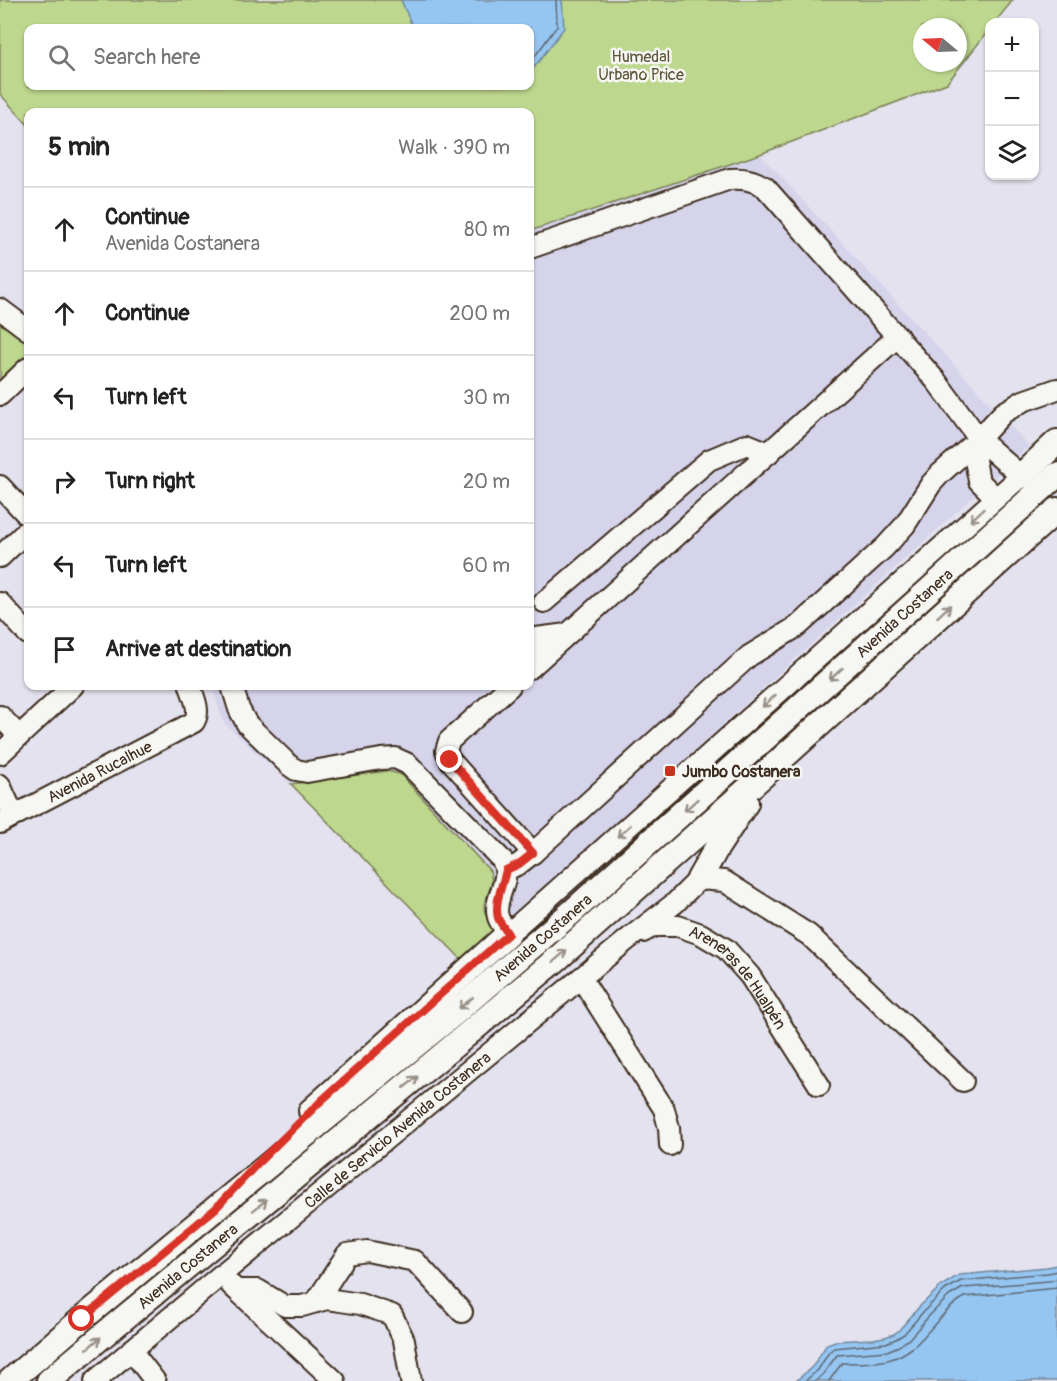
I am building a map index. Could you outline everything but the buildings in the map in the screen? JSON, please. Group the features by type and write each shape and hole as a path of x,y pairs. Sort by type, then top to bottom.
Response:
{"main road":[{"path":"1021,476 1057,442"},
{"name":"Avenida Costanera","path":"10,1381 91,1311 533,946 1057,475"},
{"name":"Avenida Costanera","path":"49,1381 499,1009 777,763 1057,510"},
{"path":"699,879 736,819 777,763"},
{"path":"215,1209 321,1101 508,934"}],"street":[{"path":"233,690 247,724 296,770 307,772 395,758 408,764 502,860 506,870 498,897 497,910 499,920 508,934 1021,476 979,439 937,382 898,336 765,187 755,181 744,178 730,179 534,247"},
{"path":"0,309 24,327"},
{"path":"534,664 898,336"},
{"path":"0,394 24,372"},
{"path":"506,870 519,864 533,853 749,656 798,626 885,547 904,525 931,484 1003,413 1023,401 1057,389"},
{"path":"979,439 975,460 979,482 996,498"},
{"path":"544,602 710,460 747,444 769,453"},
{"path":"0,486 24,512"},
{"path":"0,557 24,534"},
{"path":"0,603 24,629"},
{"path":"534,640 567,634"},
{"path":"0,754 69,690"},
{"name":"Avenida Rucalhue","path":"7,819 194,722 198,711 191,690"},
{"path":"480,714 487,690"},
{"path":"506,690 449,741 446,751 450,760 533,853"},
{"path":"0,716 19,736"},
{"path":"0,785 7,819"},
{"path":"699,879 724,881 809,935 963,1081"},
{"name":"Calle de Servicio Avenida Costanera","path":"95,1381 220,1275 675,903 699,879"},
{"name":"Areneras de Hualpén","path":"627,940 654,926 678,926 701,934 726,949 750,976 819,1085"},
{"path":"581,978 664,1109 669,1128 670,1145"},
{"path":"316,1302 347,1254 367,1251 415,1261 462,1312"},
{"path":"220,1275 335,1381"},
{"path":"237,1290 258,1290 285,1306 302,1306 327,1299 360,1304 392,1315 404,1340 411,1381"},
{"path":"131,1350 156,1381"}],"shaded area":[{"path":"760,154 1029,446 463,961 291,784 223,722 213,690 534,690 534,230"}],"green space":[{"name":"Humedal Urbano Price","path":"0,0 1013,0 998,18 985,18 985,35 967,58 967,18 913,18 913,72 956,72 947,83 760,154 534,230 534,108 24,108 24,121 0,94"},
{"path":"0,321 24,339 24,360 0,385"},
{"path":"387,771 400,774 490,871 491,883 484,909 496,931 463,961 291,784"}],"water":[{"path":"401,0 562,0 564,28 534,68 534,24 411,24"},
{"path":"1057,1265 1057,1381 796,1381 813,1366 827,1344 835,1341 873,1339 894,1334 941,1286 959,1275"}],"place":[{"name":"Jumbo Costanera","path":"670,771"}],"route":[{"path":"82,1319 215,1209 321,1101 508,934 499,920 497,910 498,897 506,870 519,864 533,853 450,760"}]}
